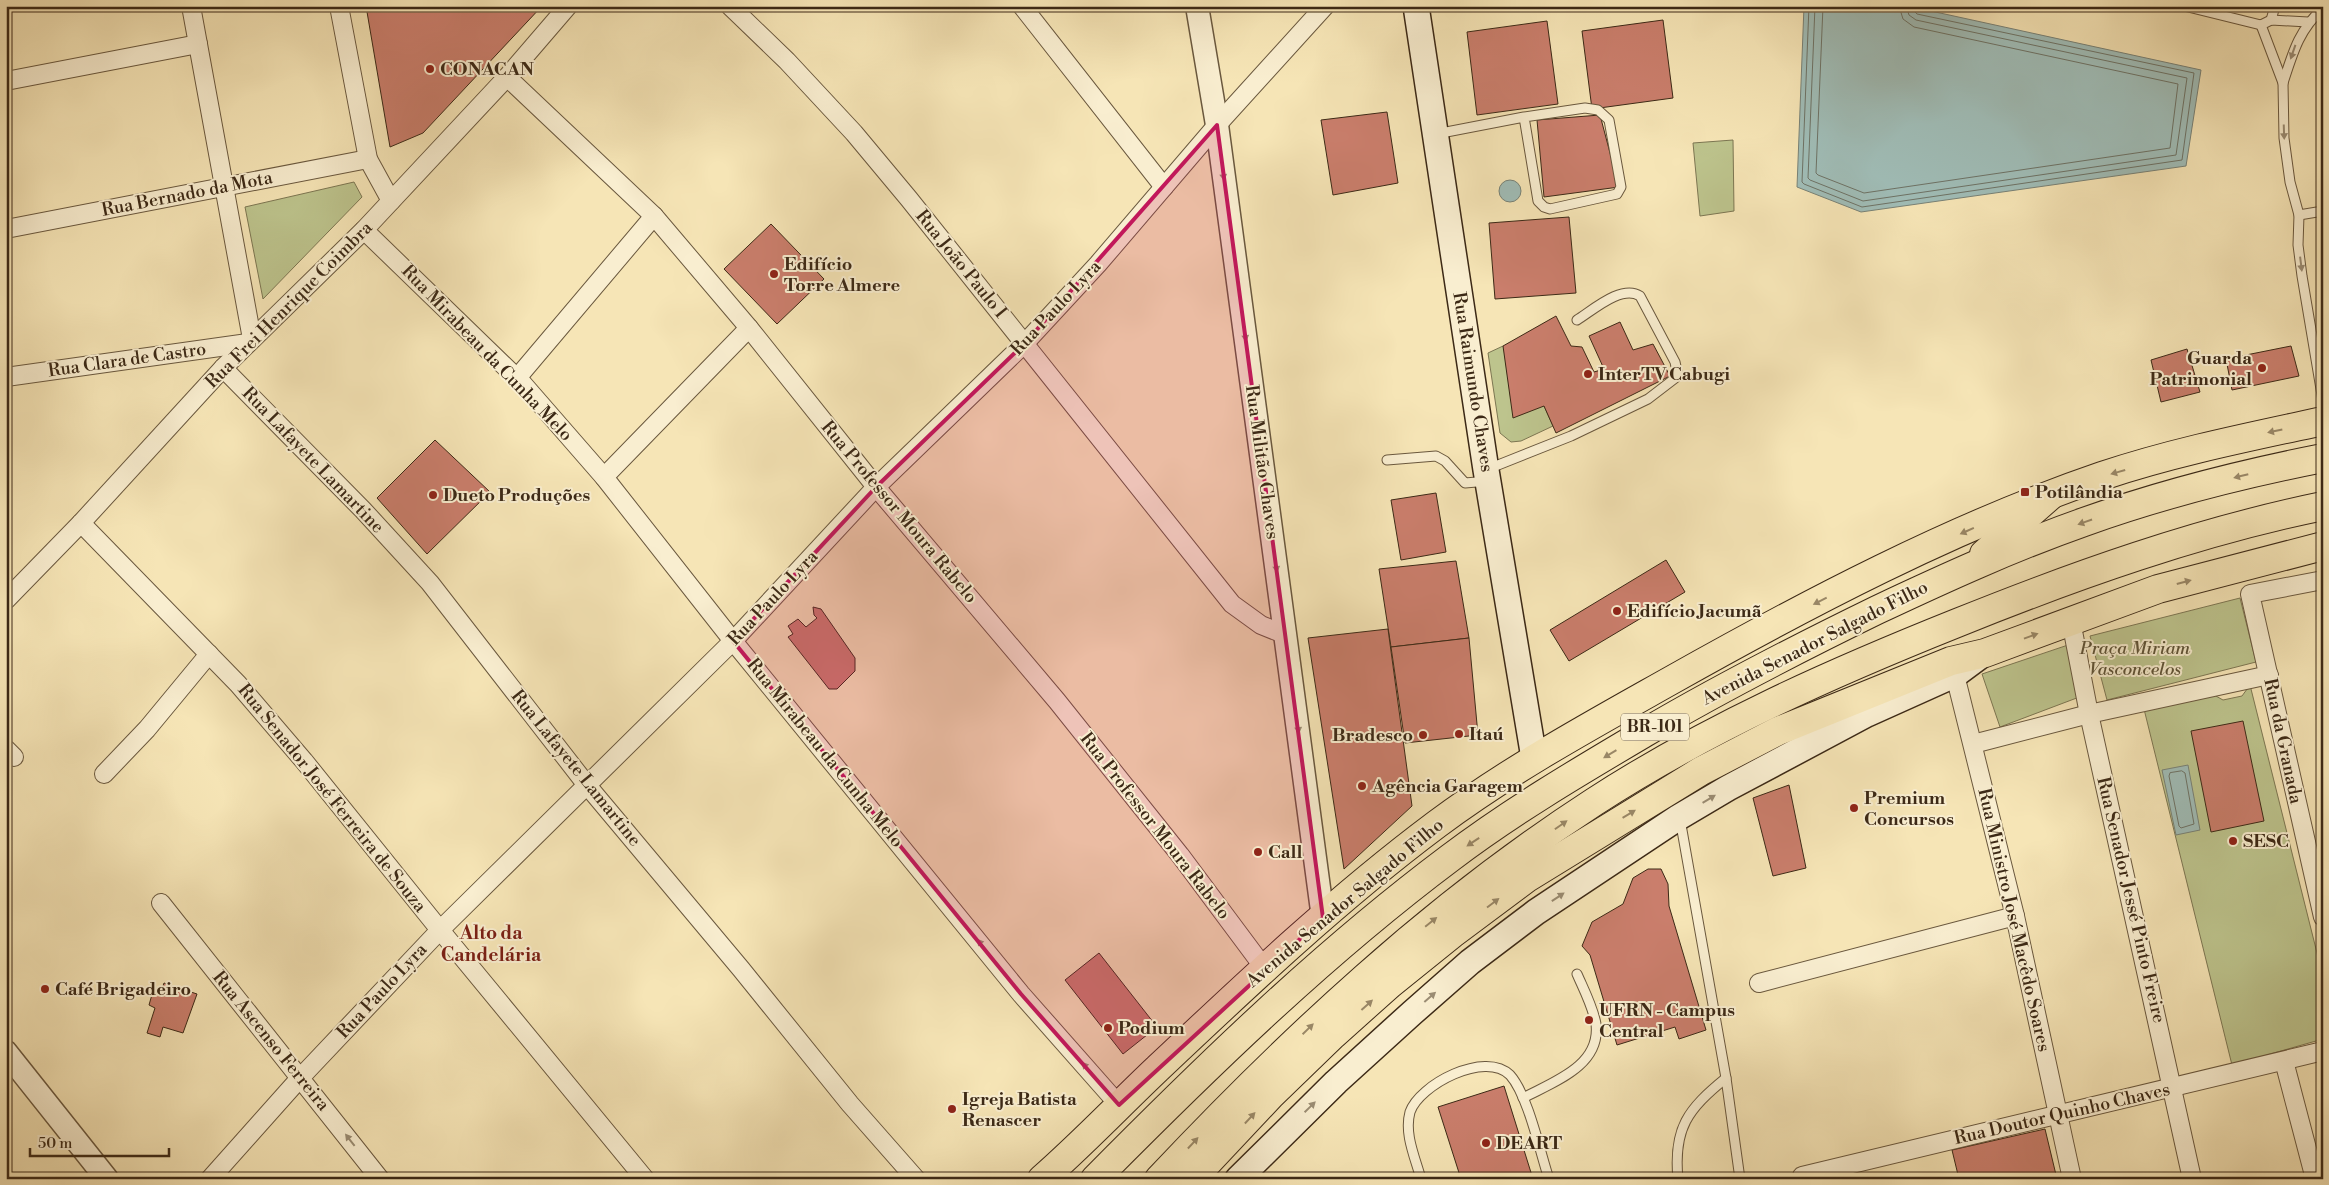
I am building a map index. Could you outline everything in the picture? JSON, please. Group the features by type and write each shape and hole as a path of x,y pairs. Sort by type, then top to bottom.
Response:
{"main road":[{"name":"Rua Raimundo Chaves","path":"1416,6 1487,475 1534,758"},
{"name":"Avenida Senador Salgado Filho","path":"1042,1179 1224,1005 1323,918 1438,823 1534,758 1728,648 1878,571 2050,496 2104,476 2180,454 2323,421"},
{"name":"Avenida Senador Salgado Filho","path":"1095,1179 1205,1068 1315,967 1453,856 1538,798 1680,712 1767,664 1971,566 2084,522 2170,494 2271,468 2323,458"},
{"path":"1971,566 2050,496"},
{"name":"Avenida Senador Salgado Filho","path":"1159,1179 1237,1096 1329,1008 1384,961 1500,867 1594,802 1675,754 1766,705 1893,648 2050,586 2142,554 2232,528 2323,506"},
{"path":"1238,1179 1336,1082 1470,962 1536,912 1679,817 1798,749 1985,652 2158,589 2323,546"},
{"path":"1192,1179 1271,1095 1390,984 1452,934 1527,878 1701,771 1778,731 1953,668"}],"street":[{"path":"191,6 250,341"},
{"path":"339,6 368,159 391,201"},
{"name":"Rua Frei Henrique Coimbra","path":"6,600 81,523 223,368 364,230 507,77 568,6"},
{"name":"Rua João Paulo I","path":"730,6 787,61 854,133 1232,604 1261,625 1286,635"},
{"path":"1022,6 1164,187"},
{"name":"Rua Militão Chaves","path":"1197,6 1217,125 1323,918"},
{"name":"Rua Paulo Lyra","path":"210,1179 300,1078 440,930 733,641 876,487 1024,343 1098,264 1217,125 1325,6"},
{"path":"6,81 198,44"},
{"name":"Rua Professor Moura Rabelo","path":"507,77 654,216 749,328 876,487 1057,701 1180,855 1265,969"},
{"name":"Rua Bernado da Mota","path":"6,229 368,159"},
{"path":"517,378 654,216"},
{"name":"Rua Mirabeau da Cunha Melo","path":"364,230 517,378 604,476 733,641 1021,994 1119,1105"},
{"path":"604,476 749,328"},
{"name":"Rua Clara de Castro","path":"6,377 250,341"},
{"name":"Rua Lafayete Lamartine","path":"223,368 363,510 430,583 586,784 741,969 850,1104 916,1179"},
{"name":"Rua Senador José Ferreira de Souza","path":"81,523 238,684 304,761 645,1179"},
{"name":"Rua da Granada","path":"2323,580 2250,594 2315,851 2323,917"},
{"name":"Rua Senador Jessé Pinto Freire","path":"2071,621 2089,714 2192,1179"},
{"path":"104,774 147,729 209,654"},
{"name":"Rua Ministro José Macêdo Soares","path":"1953,668 2015,916 2072,1179"},
{"path":"1973,744 2089,714 2269,675"},
{"name":"Rua Ascenso Ferreira","path":"161,903 380,1179"},
{"path":"1759,983 2015,916"},
{"path":"6,1052 107,1179"},
{"name":"Rua Doutor Quinho Chaves","path":"1802,1176 2323,1052"},
{"path":"2284,1061 2315,1179"}],"lane":[{"path":"2184,6 2260,25 2271,20 2308,22"},
{"path":"2271,20 2275,6"},
{"path":"2323,8 2308,22 2296,43 2283,83 2284,138 2290,182 2298,216 2298,244 2302,276 2323,401"},
{"path":"2260,25 2283,83"},
{"path":"1435,134 1524,117 1585,108 1598,110 1609,120 1621,187 1617,194 1550,209 1544,207 1538,201 1524,117"},
{"path":"2298,216 2323,210"},
{"path":"1388,460 1436,456 1445,461 1465,483 1487,475 1648,399 1678,376 1675,362 1640,296 1635,293 1623,294 1577,320"},
{"path":"1679,817 1726,1078 1740,1179"},
{"path":"1523,1098 1565,1076 1587,1059 1592,1048 1596,1025 1578,974"},
{"path":"1421,1179 1407,1127 1411,1110 1428,1091 1456,1072 1477,1066 1498,1068 1510,1076 1523,1098 1549,1179"},
{"path":"1678,1179 1676,1161 1678,1142 1683,1125 1690,1112 1702,1097 1726,1078"}],"highlighted area":[{"path":"1217,125 1323,918 1119,1105 1021,994 733,641 876,487 1025,343"}],"green space":[{"path":"1733,140 1734,211 1700,216 1693,143"},
{"path":"354,182 362,197 263,299 245,207"},
{"path":"1503,346 1544,406 1553,426 1521,441 1511,442 1500,433 1488,353"},
{"name":"Praça Miriam Vasconcelos","path":"2240,598 2256,662 2107,700 2090,636"},
{"path":"2068,645 2082,696 2000,727 1982,674"},
{"name":"SESC","path":"2250,685 2323,977 2323,1039 2232,1065 2143,705 2207,691 2223,700 2242,696"}],"water":[{"path":"1804,6 1908,6 2201,70 2186,166 1861,212 1797,187"},
{"path":"1510,180 1518,183 1521,191 1518,199 1510,202 1502,199 1499,191 1502,183"},
{"path":"2188,765 2200,830 2176,835 2162,770"}],"building":[{"name":"CONACAN","path":"366,6 542,6 423,133 390,147"},
{"path":"1663,20 1673,98 1592,109 1582,31"},
{"path":"1547,21 1558,104 1477,115 1467,32"},
{"path":"1387,112 1398,183 1333,195 1321,120"},
{"path":"1600,115 1619,187 1544,197 1537,120"},
{"path":"1569,217 1576,293 1495,299 1489,223"},
{"name":"Edifício Torre Almere","path":"771,224 824,279 777,324 724,269"},
{"name":"InterTV Cabugi","path":"1556,316 1571,346 1582,347 1594,372 1604,369 1589,336 1620,322 1633,350 1653,344 1670,376 1556,433 1544,406 1513,418 1503,346"},
{"name":"Guarda Patrimonial","path":"2291,346 2299,376 2232,390 2226,359"},
{"path":"2187,349 2200,392 2161,402 2151,360"},
{"name":"Dueto Produções","path":"435,440 490,492 427,554 377,498"},
{"path":"1436,493 1446,552 1401,560 1391,500"},
{"name":"Edifício Jacumã","path":"1666,560 1685,592 1569,661 1550,630"},
{"path":"1456,561 1469,638 1391,647 1379,569"},
{"path":"813,607 821,609 855,658 855,671 837,689 829,689 788,637 793,634 788,626 798,619 806,627 817,618 814,615"},
{"path":"1388,629 1412,806 1344,869 1308,638"},
{"path":"1469,638 1478,735 1405,743 1391,647"},
{"path":"2243,721 2264,821 2211,832 2191,731"},
{"path":"1789,785 1806,868 1773,876 1753,798"},
{"path":"1648,869 1661,869 1668,884 1669,906 1706,1030 1679,1039 1675,1027 1617,1045 1590,955 1582,946 1592,922 1623,904 1633,878"},
{"path":"1099,953 1157,1027 1123,1054 1065,980"},
{"path":"164,983 197,994 183,1033 163,1027 160,1037 147,1033 155,1008 149,1005 153,991 160,994"},
{"name":"DEART","path":"1504,1086 1533,1179 1461,1179 1438,1107"},
{"path":"2045,1129 2057,1179 1959,1179 1952,1150"}],"place":[{"name":"CONACAN","path":"430,69"},
{"name":"Edifício Torre Almere","path":"774,274"},
{"name":"Guarda Patrimonial","path":"2262,368"},
{"name":"InterTV Cabugi","path":"1588,374"},
{"name":"Potilândia","path":"2025,492"},
{"name":"Dueto Produções","path":"433,495"},
{"name":"Edifício Jacumã","path":"1617,611"},
{"name":"Itaú","path":"1459,734"},
{"name":"Bradesco","path":"1423,735"},
{"name":"Agência Garagem","path":"1362,786"},
{"name":"Premium Concursos","path":"1854,808"},
{"name":"SESC","path":"2233,841"},
{"name":"Call","path":"1258,852"},
{"name":"Café Brigadeiro","path":"45,989"},
{"name":"UFRN - Campus Central","path":"1589,1020"},
{"name":"Podium","path":"1108,1028"},
{"name":"Igreja Batista Renascer","path":"952,1109"},
{"name":"DEART","path":"1486,1143"}],"district":[{"name":"Alto da Candelária","path":"491,944"}]}
